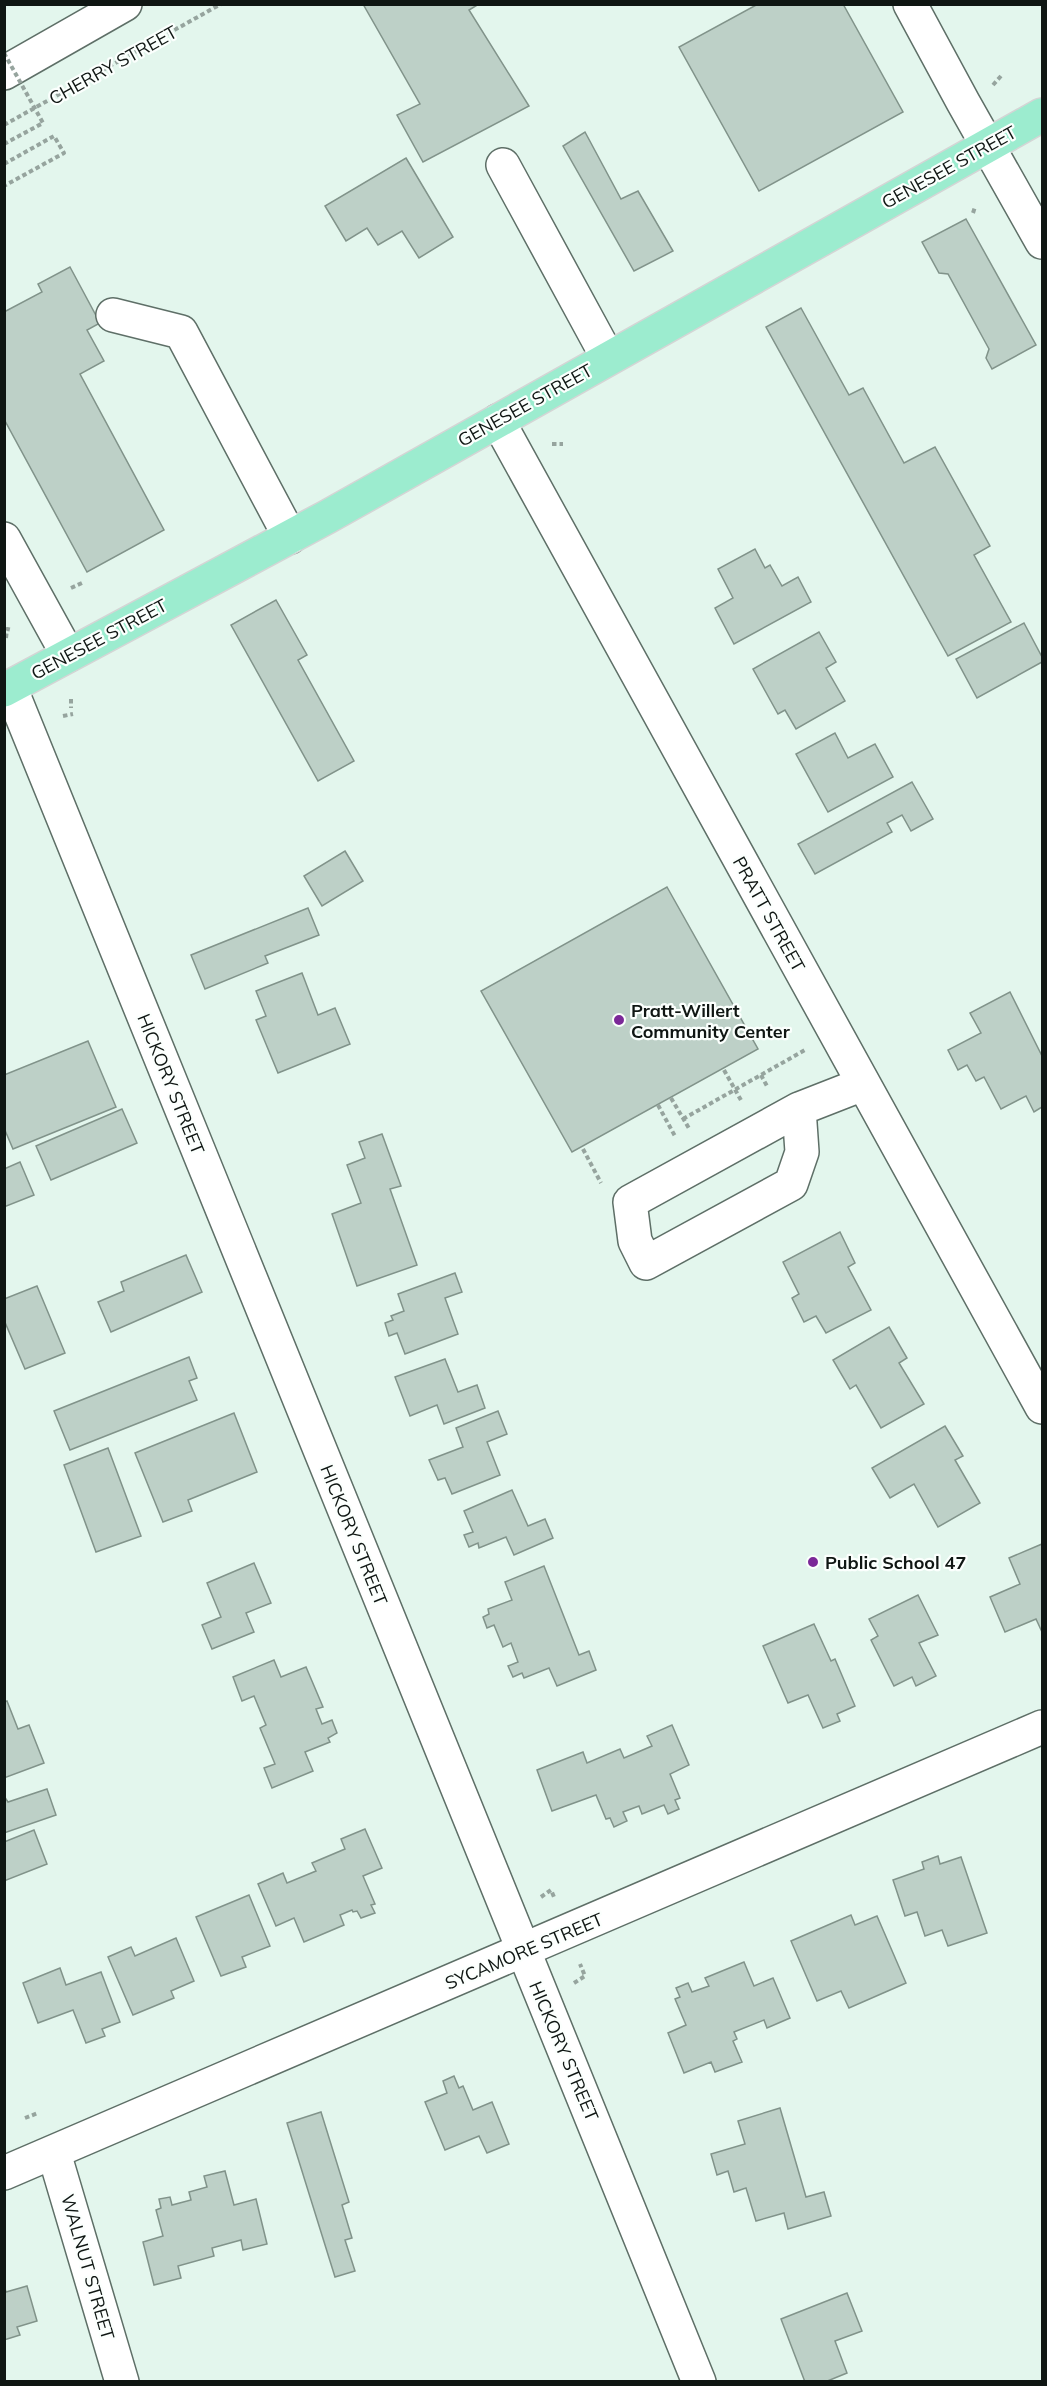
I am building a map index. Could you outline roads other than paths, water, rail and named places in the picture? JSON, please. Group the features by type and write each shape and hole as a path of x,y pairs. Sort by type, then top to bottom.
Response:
{"main road":[{"name":"GENESEE STREET","path":"7,689 290,537 1042,115"}],"street":[{"path":"4,73 125,4"},
{"path":"910,4 1042,242"},
{"path":"503,165 608,358"},
{"path":"113,315 181,332 290,537"},
{"name":"PRATT STREET","path":"498,421 1042,1407"},
{"path":"4,539 68,655"},
{"name":"HICKORY STREET","path":"7,689 699,2382"},
{"path":"799,1109 801,1152 791,1184 646,1263 635,1241 630,1202 799,1109 863,1084"},
{"name":"SYCAMORE STREET","path":"7,2165 54,2153 1042,1727"},
{"name":"WALNUT STREET","path":"54,2153 122,2382"}],"place":[{"name":"Pratt-Willert Community Center","path":"619,1020"},
{"name":"Public School 47","path":"813,1562"}]}
